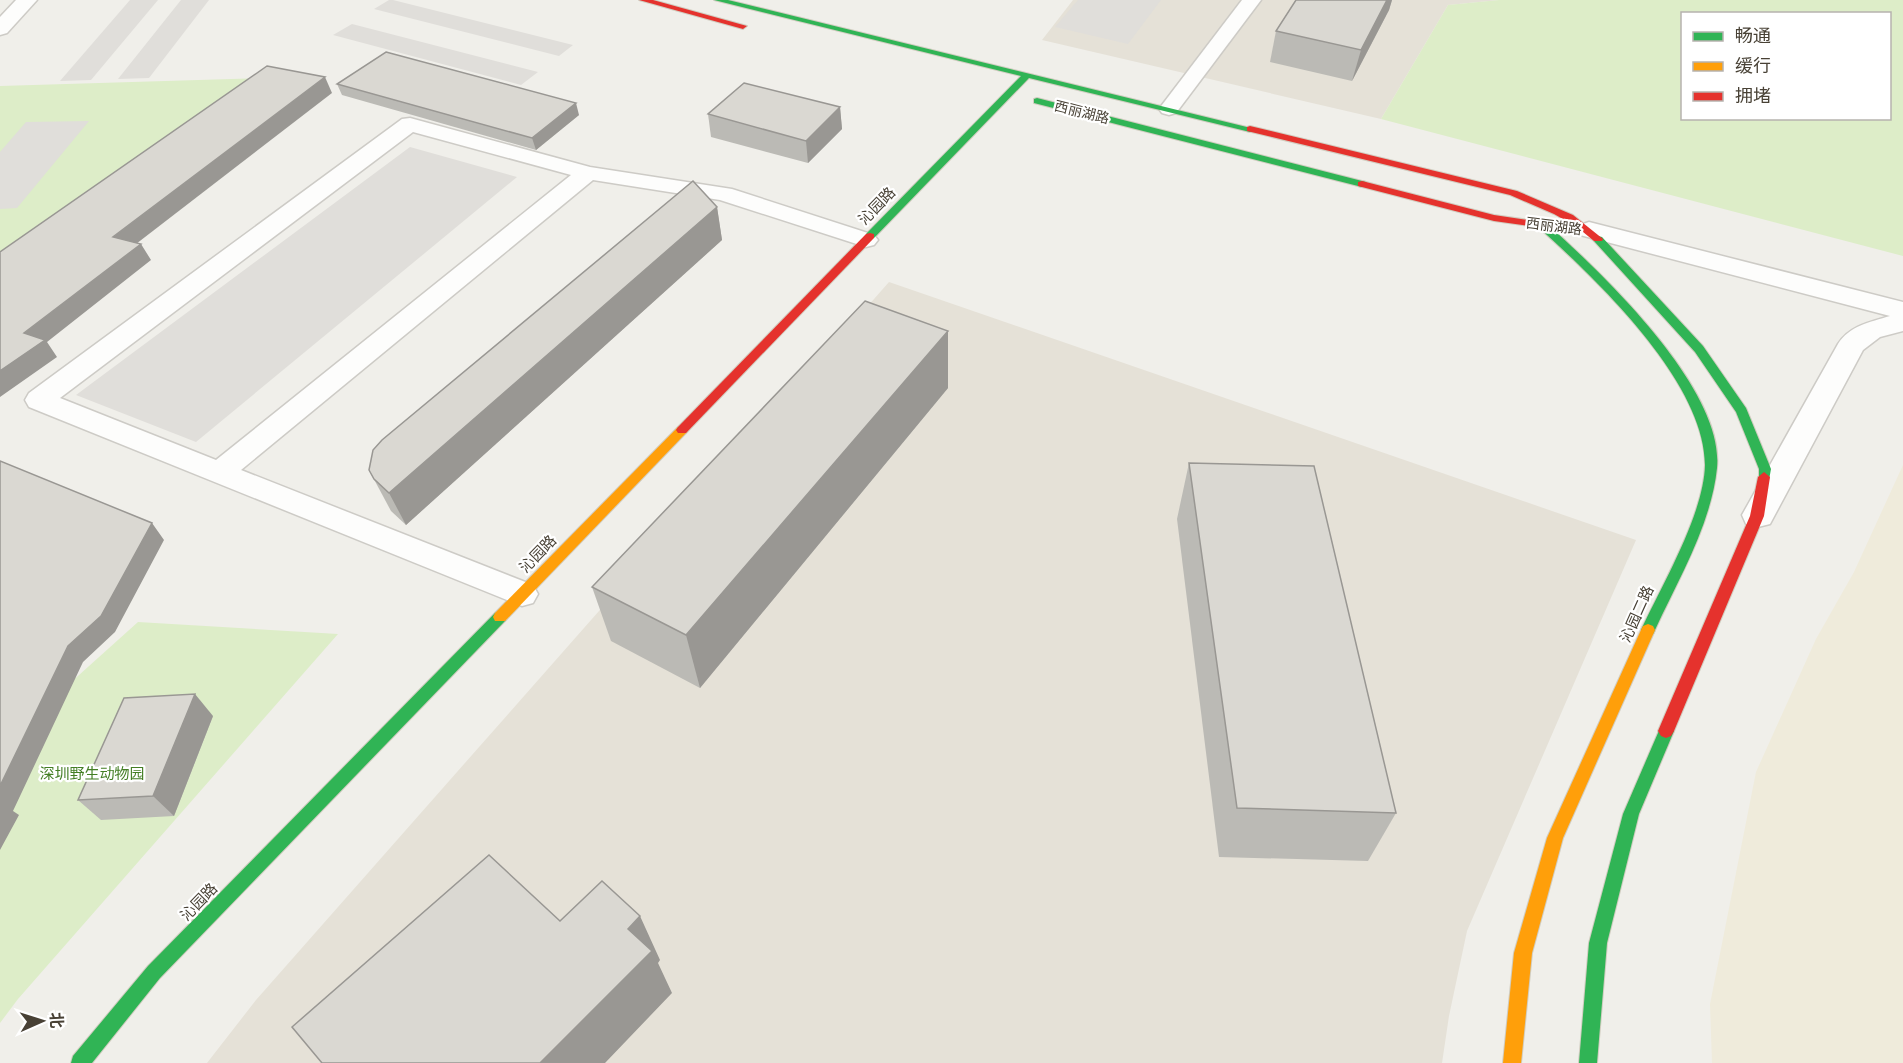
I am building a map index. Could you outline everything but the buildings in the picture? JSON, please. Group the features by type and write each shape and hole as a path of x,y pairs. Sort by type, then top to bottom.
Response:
{"street":[{"path":"0,29 27,0"},
{"path":"643,0 755,29"},
{"name":"西丽湖路","path":"718,0 1513,193 1548,206 1589,230"},
{"name":"沁园路","path":"80,1063 154,972 1027,75"},
{"name":"西丽湖路","path":"990,89 1482,215 1589,230"},
{"name":"沁园二路","path":"1512,1063 1522,953 1555,838 1696,522 1711,480 1710,440 1692,396 1658,349 1567,246 1542,225"},
{"path":"1589,230 1903,311"},
{"path":"1589,230 1619,259 1699,349 1742,411 1765,469 1757,516"},
{"path":"1588,1063 1598,943 1631,814 1757,516 1852,344 1870,331 1903,322"}],"lane":[{"path":"1169,110 1252,0"},
{"path":"522,594 39,400 410,124 588,173 724,194 866,240"},
{"path":"218,473 588,173"}],"shaded area":[{"path":"130,0 158,0 91,80 60,81"},
{"path":"181,0 209,0 149,78 118,79"},
{"path":"389,0 573,45 559,56 374,9"},
{"path":"1073,0 1499,0 1448,5 1381,119 1042,40"},
{"path":"1078,0 1161,0 1128,44 1055,27"},
{"path":"352,24 538,72 521,85 333,35"},
{"path":"89,121 17,208 0,209 0,152 26,122"},
{"path":"410,147 517,177 196,442 76,395"},
{"path":"889,282 1636,540 1467,931 1449,1016 1442,1063 207,1063 256,1000"},
{"path":"1903,465 1903,1063 1712,1063 1710,1004 1756,772 1816,639 1854,572"}],"green space":[{"path":"1499,0 1903,0 1903,256 1381,119 1448,5"},
{"path":"267,78 0,273 0,86"},
{"name":"深圳野生动物园","path":"138,622 338,634 18,999 0,1023 0,653 69,684"}],"traffic: fast":[{"path":"718,0 1250,129"},
{"path":"870,236 1027,75"},
{"path":"1037,101 1362,184"},
{"path":"1542,225 1592,272 1649,334 1674,368 1694,402 1707,435 1711,465 1702,506 1686,549 1648,630"},
{"path":"1598,239 1699,349 1742,411 1765,469 1764,477"},
{"path":"80,1063 154,972 500,617"},
{"path":"1588,1063 1598,943 1631,814 1666,731"}],"traffic: slow":[{"path":"500,617 682,430"},
{"path":"1512,1063 1523,953 1555,838 1648,630"}],"traffic: jam":[{"path":"643,0 743,26"},
{"path":"1250,129 1513,193 1569,217 1598,239"},
{"path":"1362,184 1494,218 1573,229"},
{"path":"682,430 870,236"},
{"path":"1666,731 1757,516 1764,477"}]}
